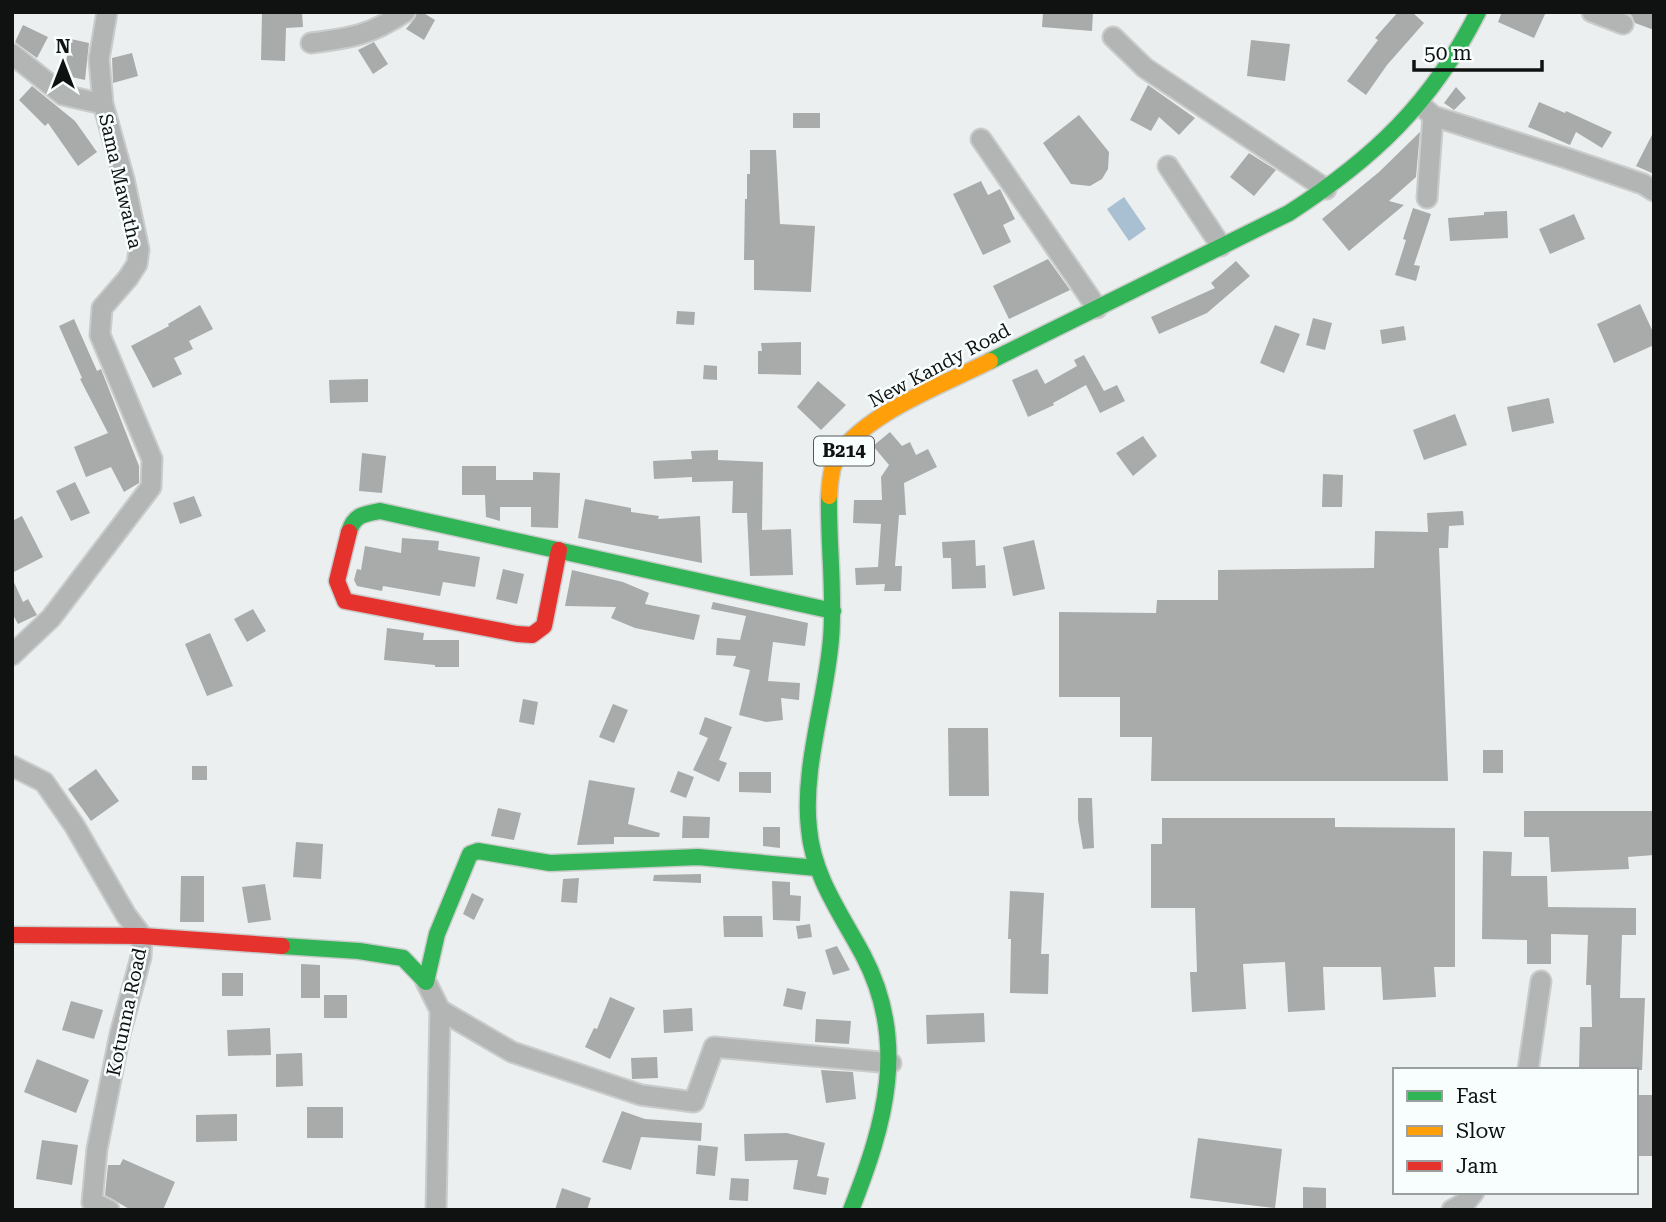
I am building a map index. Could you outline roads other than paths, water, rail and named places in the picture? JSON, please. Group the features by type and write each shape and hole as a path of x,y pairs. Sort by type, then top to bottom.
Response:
{"street":[{"name":"Sama Mawatha","path":"12,655 51,618 151,487 152,459 100,335 102,308 137,264 139,250 124,179 103,104 99,59 107,12"},
{"path":"311,43 358,37 386,25 405,12"},
{"name":"New Kandy Road","path":"851,1210 876,1138 891,1063 890,1034 878,990 870,969 817,868 810,841 808,792 827,681 833,611 830,509 831,476 835,464 843,452 881,415 1289,212 1326,189 1426,111 1478,12"},
{"path":"1592,12 1623,24"},
{"path":"1113,37 1146,68 1326,189"},
{"path":"12,54 63,95 103,104"},
{"path":"1427,198 1426,111 1643,184 1654,191"},
{"path":"981,139 1097,308"},
{"path":"1168,166 1221,246"},
{"path":"559,550 544,626 532,635 517,635 345,601 337,581 352,522 360,514 380,511 559,550 833,611"},
{"name":"Kotunna Road","path":"12,766 44,782 74,825 126,915 142,936 141,957 120,1034 97,1149 92,1202 109,1210"},
{"path":"426,982 437,934 470,854 478,851 550,863 698,857 817,868"},
{"path":"12,935 142,936 359,951 403,958 426,982 440,1010 436,1210"},
{"path":"1528,1068 1541,981"},
{"path":"440,1010 512,1052 641,1095 694,1102 714,1046 891,1063"},
{"path":"1452,1210 1466,1202 1472,1194"}],"water":[{"path":"1124,197 1146,229 1129,241 1107,209"}]}
